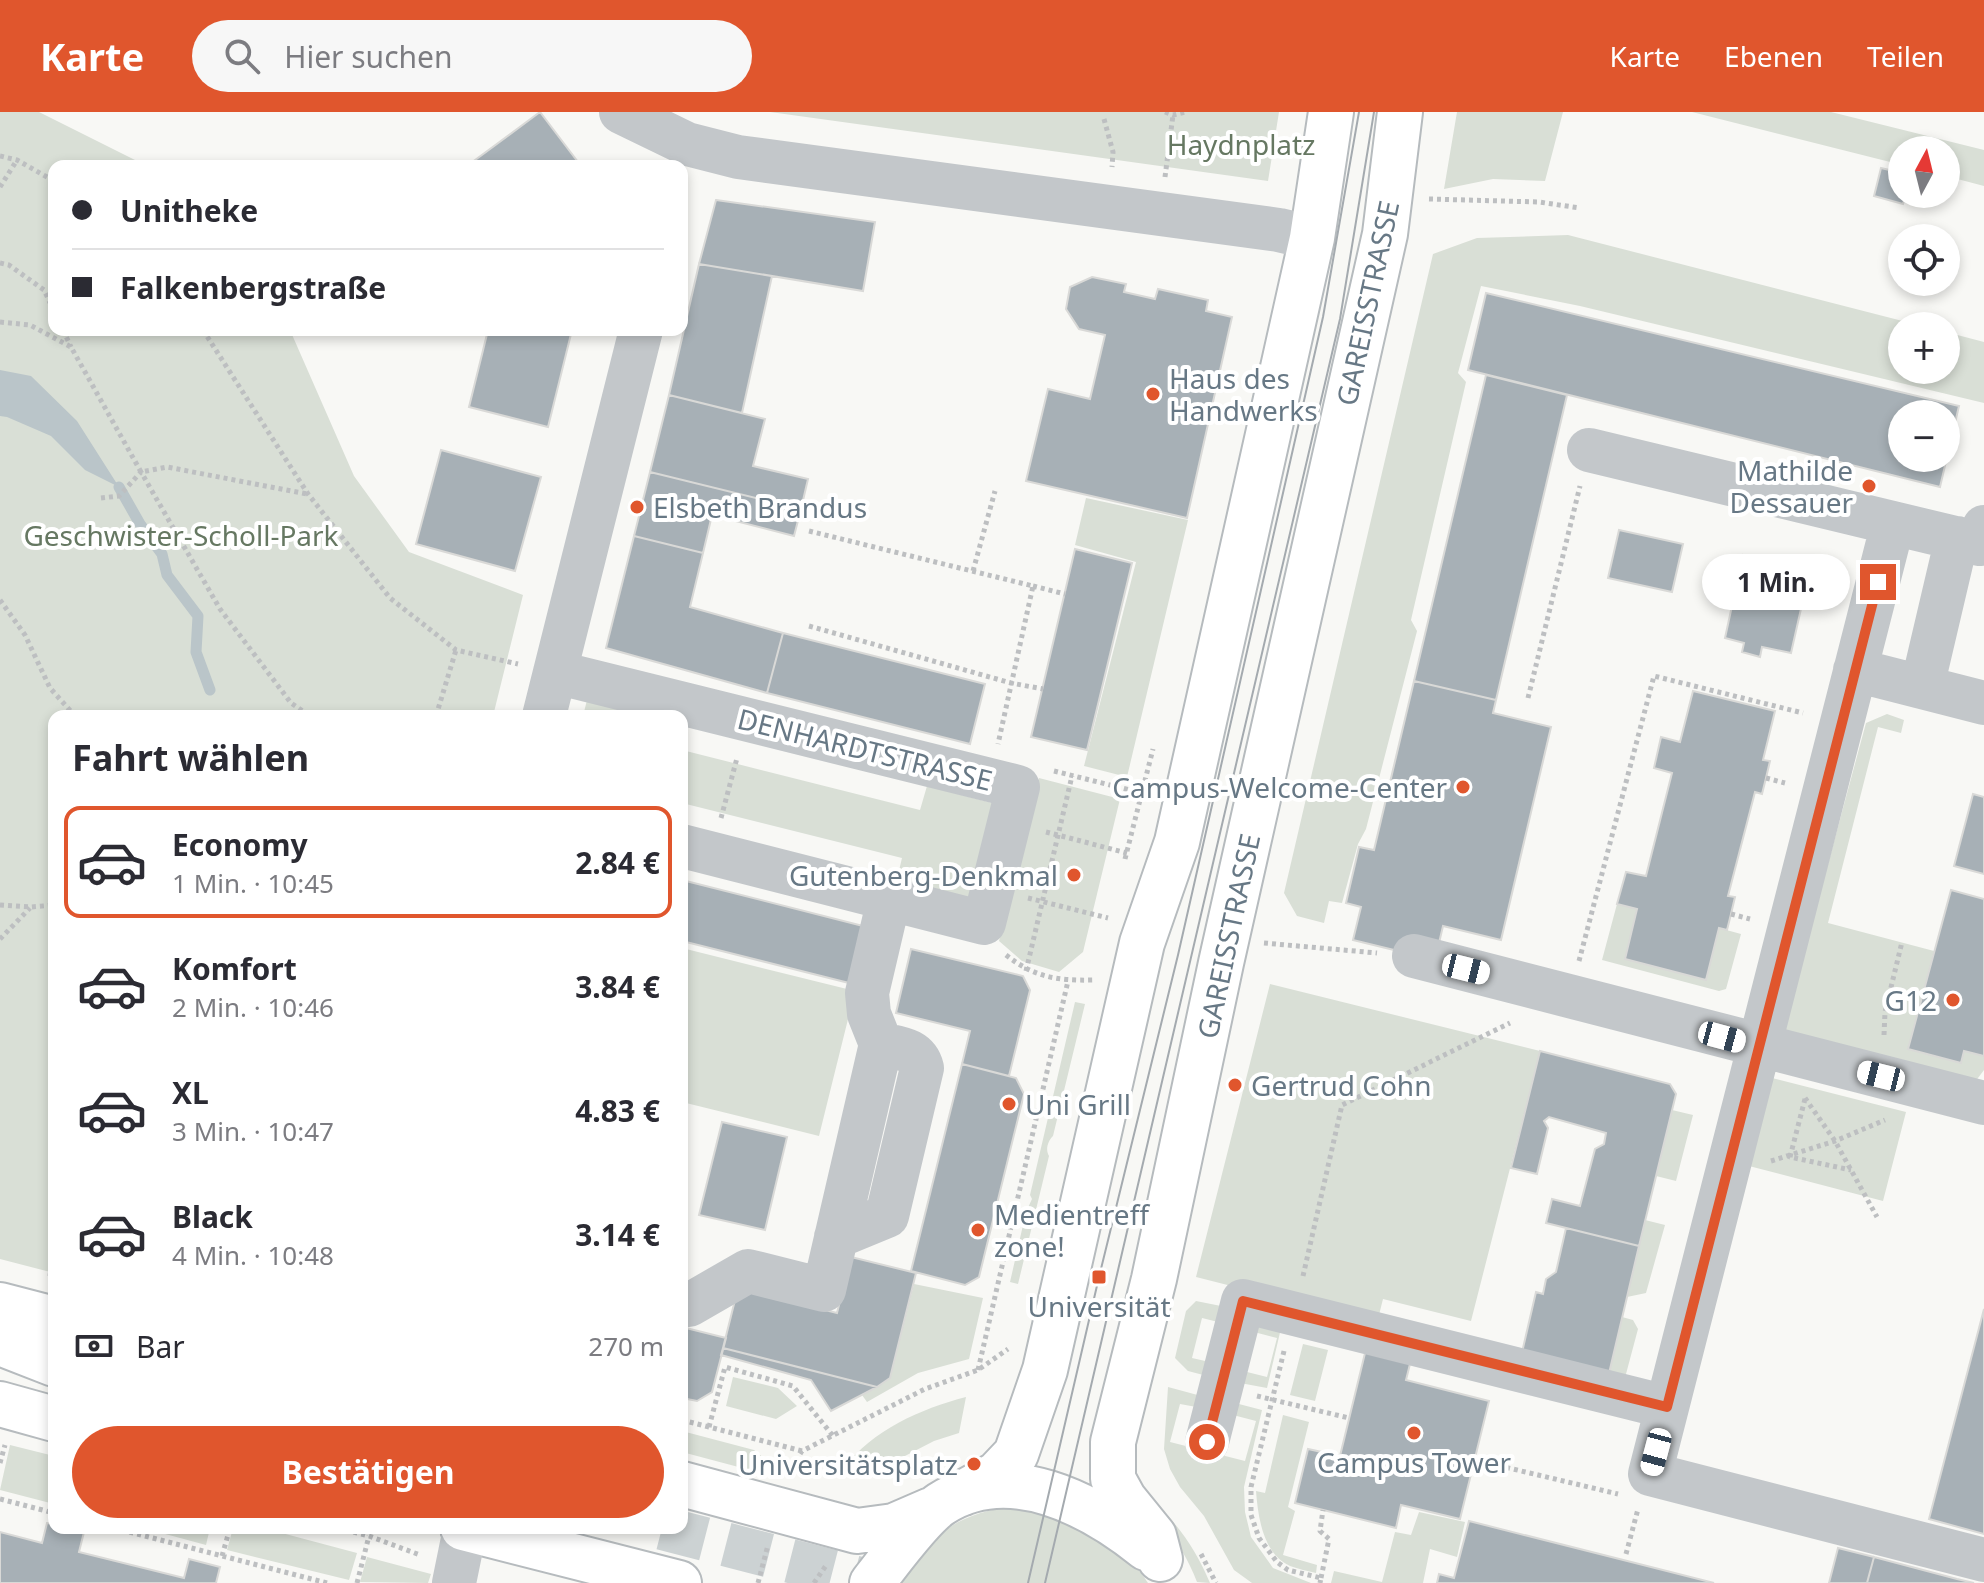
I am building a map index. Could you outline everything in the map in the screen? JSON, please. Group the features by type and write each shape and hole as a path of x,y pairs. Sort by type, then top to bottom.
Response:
{"main road":[{"path":"872,1583 950,1501 997,1474 1016,1454 1045,1370 1142,943 1177,842 1312,238 1331,112"},
{"name":"GAREISSTRASSE","path":"1190,1579 1124,1499 1113,1479 1113,1442 1154,1279 1218,978 1385,234 1400,112"},
{"path":"0,1305 48,1299"},
{"path":"0,1343 48,1362"},
{"path":"0,1368 48,1375"},
{"path":"0,1404 48,1417"},
{"path":"688,1486 852,1530 868,1531 894,1526 991,1486 1033,1489 1064,1498 1107,1520 1190,1579"},
{"path":"487,1534 679,1583"}],"street":[{"path":"621,112 688,141 738,157 1279,230 1312,238"},
{"path":"546,710 639,336"},
{"path":"1589,450 1893,523 1970,532 1922,687"},
{"path":"1893,523 1667,1407 1638,1485 1984,1560"},
{"path":"1855,670 1984,703"},
{"name":"DENHARDTSTRASSE","path":"555,672 746,720 1005,797 988,906"},
{"path":"697,850 889,899 988,906"},
{"path":"688,1305 748,1271 824,1290 881,1044 869,1014 867,993 889,899"},
{"path":"1414,956 1758,1047 1887,1097 1984,1103"},
{"path":"1207,1442 1243,1301 1667,1407"},
{"path":"442,1571 461,1534"}],"path":[{"path":"1165,112 1173,115 1186,112"},
{"path":"1161,215 1173,115"},
{"path":"1104,119 1113,152"},
{"path":"0,156 17,160 48,178"},
{"path":"0,187 17,160"},
{"path":"1428,198 1539,202 1580,208"},
{"path":"0,263 9,265 44,290 48,298"},
{"path":"0,322 30,325 48,335"},
{"path":"50,336 71,347"},
{"path":"66,336 220,609 291,703 301,710"},
{"path":"207,336 308,494 390,598 456,650 555,672"},
{"path":"1528,698 1589,450"},
{"path":"101,498 119,496 141,472 167,467 308,494"},
{"path":"973,571 995,491"},
{"path":"809,531 1065,594"},
{"path":"1005,797 1011,683 1033,586"},
{"path":"0,600 25,635 50,688 70,710"},
{"path":"809,626 1011,683 1043,689"},
{"path":"438,710 456,650"},
{"path":"1570,996 1654,676 1803,713"},
{"path":"697,850 746,720"},
{"path":"1005,797 1041,768 1142,793"},
{"path":"1026,971 1072,776"},
{"path":"1766,778 1785,783"},
{"path":"1005,797 1057,835 1127,853"},
{"path":"1094,980 1068,981 1026,971 994,945 988,906 1041,902 1110,919"},
{"path":"0,905 48,906"},
{"path":"0,939 31,907"},
{"path":"1731,914 1751,920"},
{"path":"1728,1173 1790,1157 1835,1141 1887,1097 1885,1012 1902,942"},
{"path":"1261,943 1414,956"},
{"path":"978,1370 1068,981"},
{"path":"1323,1510 1320,1531 1329,1539 1321,1580 1288,1570 1277,1562 1259,1538 1250,1508 1251,1487 1264,1427 1294,1314 1342,1105 1514,1021"},
{"path":"1758,1047 1805,1098 1835,1141 1877,1217"},
{"path":"1790,1157 1805,1098"},
{"path":"1790,1157 1851,1170"},
{"path":"758,1583 784,1482 802,1451 925,1389 978,1370 1018,1342"},
{"path":"709,1427 725,1367 793,1386 833,1436"},
{"path":"1310,1408 1349,1418"},
{"path":"688,1422 802,1451"},
{"path":"1475,1460 1638,1485"},
{"path":"0,1499 48,1511"},
{"path":"137,1534 327,1583"},
{"path":"222,1556 228,1534"},
{"path":"361,1534 442,1571"},
{"path":"357,1583 369,1536"}],"green space":[{"name":"Geschwister-Scholl-Park","path":"0,112 39,112 135,160 48,160 48,336 293,336 354,476 409,552 523,595 494,710 48,710 48,1271 0,1259"},
{"name":"Haydnplatz","path":"770,112 1279,112 1268,181"},
{"path":"1457,112 1563,112 1545,181 1493,179 1444,189"},
{"path":"1692,112 1831,112 1928,136 1888,136 1888,161"},
{"path":"1960,144 1984,150 1984,186 1960,180"},
{"path":"1568,235 1888,317 1888,380 1580,306 1481,286 1458,373 1466,382 1411,620 1417,631 1366,829 1358,844 1342,903 1329,901 1324,923 1297,916 1284,893 1433,254 1477,238"},
{"path":"1960,336 1984,342 1984,403 1905,384 1960,384"},
{"path":"1086,498 1188,520 1127,777 1084,766 1136,562 1075,545"},
{"path":"587,700 619,708 618,710 584,710"},
{"path":"1887,714 1904,720 1901,733 1878,727 1828,923 1934,951 1908,1049 1964,1051 1984,1056 1984,1070 1972,1086 1781,1038 1866,723"},
{"path":"688,752 920,810 927,786 1000,805 975,903 896,883 902,858 688,804"},
{"path":"1039,778 1120,799 1083,952 1059,972 1022,961 999,941"},
{"path":"1617,904 1637,909 1625,959 1706,979 1719,928 1741,934 1726,989 1719,991 1602,960"},
{"path":"688,949 855,991 819,1136 688,1103"},
{"path":"1270,984 1540,1051 1471,1321 1383,1299 1377,1323 1196,1277"},
{"path":"1075,1002 1085,1004 1053,1136 1048,1145 1049,1156 1018,1284 1010,1282 1026,1212 1032,1199 1030,1195"},
{"path":"1772,1078 1906,1112 1883,1201 1749,1166"},
{"path":"1672,1110 1693,1115 1676,1181 1656,1176"},
{"path":"1645,1220 1665,1225 1646,1293 1627,1297"},
{"path":"914,1284 983,1298 969,1359 918,1373 867,1402 862,1395 890,1378"},
{"path":"1196,1301 1226,1307 1222,1323 1202,1318 1192,1358 1214,1363 1211,1377 1188,1371 1175,1358 1186,1311"},
{"path":"1622,1317 1633,1320 1638,1329 1626,1374 1607,1382"},
{"path":"1258,1318 1282,1324 1267,1388 1240,1383 1243,1371 1267,1377 1277,1338 1254,1332"},
{"path":"1303,1344 1328,1350 1315,1401 1290,1395"},
{"path":"733,1377 778,1388 797,1406 776,1419 726,1406"},
{"path":"1168,1387 1205,1397 1202,1408 1180,1404 1170,1442 1245,1461 1256,1421 1233,1415 1235,1403 1262,1410 1244,1487 1245,1512 1251,1537 1273,1568 1311,1583 1252,1583 1234,1570 1204,1516 1180,1487 1170,1469 1164,1449"},
{"path":"966,1397 959,1433 934,1441 872,1473 844,1468 883,1432 915,1415"},
{"path":"1283,1415 1309,1422 1288,1507 1295,1511 1283,1555 1317,1565 1316,1573 1290,1566 1274,1553 1264,1534 1258,1512 1256,1491 1265,1493"},
{"path":"688,1433 754,1450 765,1459 761,1473 688,1454"},
{"path":"10,1445 48,1454 48,1502 0,1490"},
{"path":"1129,1478 1176,1526 1195,1552 1210,1583 1197,1582 1176,1540"},
{"path":"1017,1506 1059,1512 1131,1558 1148,1583 890,1583 945,1530 976,1515"},
{"path":"1419,1512 1465,1522 1457,1557 1430,1549 1423,1583 1331,1583 1334,1571 1382,1582 1395,1532 1411,1535"},
{"path":"165,1534 209,1534 206,1545"},
{"path":"231,1534 286,1534 357,1553 349,1580 227,1550"},
{"path":"367,1557 431,1574 428,1583 360,1582"}],"shaded area":[{"path":"0,370 31,376 77,421 119,487 85,470 51,436 0,416"}],"building":[{"path":"540,112 576,160 475,160"},
{"path":"1881,168 1888,170 1888,200 1874,196"},
{"path":"716,200 875,222 863,291 699,264"},
{"path":"699,264 772,276 742,413 669,395 683,336 688,336 688,312"},
{"name":"Haus des Handwerks","path":"1092,277 1126,284 1124,292 1155,299 1158,289 1208,300 1206,311 1232,317 1187,518 1026,481 1048,389 1090,399 1105,335 1079,329 1066,309 1070,287"},
{"path":"1486,293 1934,400 1888,400 1888,472 1944,472 1940,487 1468,370"},
{"path":"487,336 571,336 548,427 469,407"},
{"path":"1486,375 1567,395 1496,700 1414,681"},
{"path":"669,395 765,419 753,466 808,479 801,509 650,472"},
{"path":"441,450 541,477 515,571 416,544"},
{"path":"650,472 801,509 794,536 712,515 703,553 634,536"},
{"path":"1619,530 1683,544 1672,592 1608,578"},
{"path":"634,536 703,553 690,607 783,633 767,693 606,648"},
{"path":"1075,549 1132,563 1087,750 1031,737"},
{"path":"1743,555 1810,569 1791,653 1762,647 1760,657 1742,652 1744,643 1725,638"},
{"path":"783,633 985,684 970,744 767,693"},
{"name":"Campus-Welcome-Center","path":"1414,681 1496,700 1493,713 1551,727 1501,940 1443,926 1435,960 1353,940 1361,907 1346,903 1359,847 1374,850"},
{"path":"1693,691 1775,711 1763,760 1770,761 1762,794 1755,792 1728,896 1735,897 1727,930 1719,928 1706,980 1625,959 1637,909 1617,904 1626,872 1646,876 1672,773 1654,768 1661,737 1680,742"},
{"path":"1973,794 1984,797 1984,874 1954,866"},
{"path":"688,882 863,926 849,983 688,943"},
{"name":"G12","path":"1951,890 1984,899 1984,1056 1964,1051 1961,1063 1908,1049"},
{"path":"911,949 1023,976 1030,990 1009,1076 962,1064 970,1031 896,1013"},
{"path":"1540,1051 1670,1084 1676,1094 1639,1246 1546,1223 1552,1199 1580,1206 1595,1149 1604,1144 1606,1133 1549,1117 1544,1121 1548,1128 1537,1174 1511,1168"},
{"path":"962,1064 1016,1078 1024,1094 979,1277 965,1285 911,1271"},
{"path":"722,1122 787,1137 765,1230 699,1215"},
{"path":"1566,1228 1639,1246 1607,1382 1520,1361 1536,1292 1543,1294 1546,1279 1556,1272"},
{"path":"851,1257 916,1273 890,1378 877,1387 723,1348 738,1288 837,1313"},
{"path":"1984,1309 1984,1534 1929,1519"},
{"path":"688,1328 726,1338 712,1392 697,1401 688,1399"},
{"path":"723,1348 877,1387 831,1411 811,1380 721,1355"},
{"name":"Campus Tower","path":"1366,1349 1411,1360 1406,1380 1489,1401 1460,1519 1401,1505 1396,1528 1295,1503 1308,1449 1340,1456"},
{"path":"1469,1521 1714,1583 1437,1583 1439,1574 1454,1578"},
{"path":"47,1523 48,1534 84,1534 79,1552 184,1578 189,1559 220,1567 216,1583 0,1583 0,1532 42,1543"},
{"path":"1838,1548 1874,1557 1867,1583 1829,1583"},
{"path":"1874,1557 1957,1579 1974,1583 1867,1583"}],"waterway":[{"path":"119,487 162,554 167,575 198,616 196,652 210,690"}],"tunnel":[{"path":"685,1534 876,1583"}],"tram line":[{"path":"1028,1583 1178,955 1323,317 1359,112"},
{"path":"1045,1583 1340,319 1374,112"}],"place":[{"name":"Haus des Handwerks","path":"1153,394"},
{"name":"Mathilde Dessauer","path":"1869,486"},
{"name":"Elsbeth Brandus","path":"637,507"},
{"name":"Campus-Welcome-Center","path":"1463,787"},
{"name":"Gutenberg-Denkmal","path":"1074,875"},
{"name":"G12","path":"1953,1000"},
{"name":"Gertrud Cohn","path":"1235,1085"},
{"name":"Uni Grill","path":"1009,1104"},
{"name":"Medientreff zone!","path":"978,1230"},
{"name":"Universität","path":"1099,1277"},
{"name":"Campus Tower","path":"1414,1433"},
{"name":"Universitätsplatz","path":"974,1464"}],"route":[{"path":"1207,1442 1243,1301 1667,1407 1878,582"}]}
